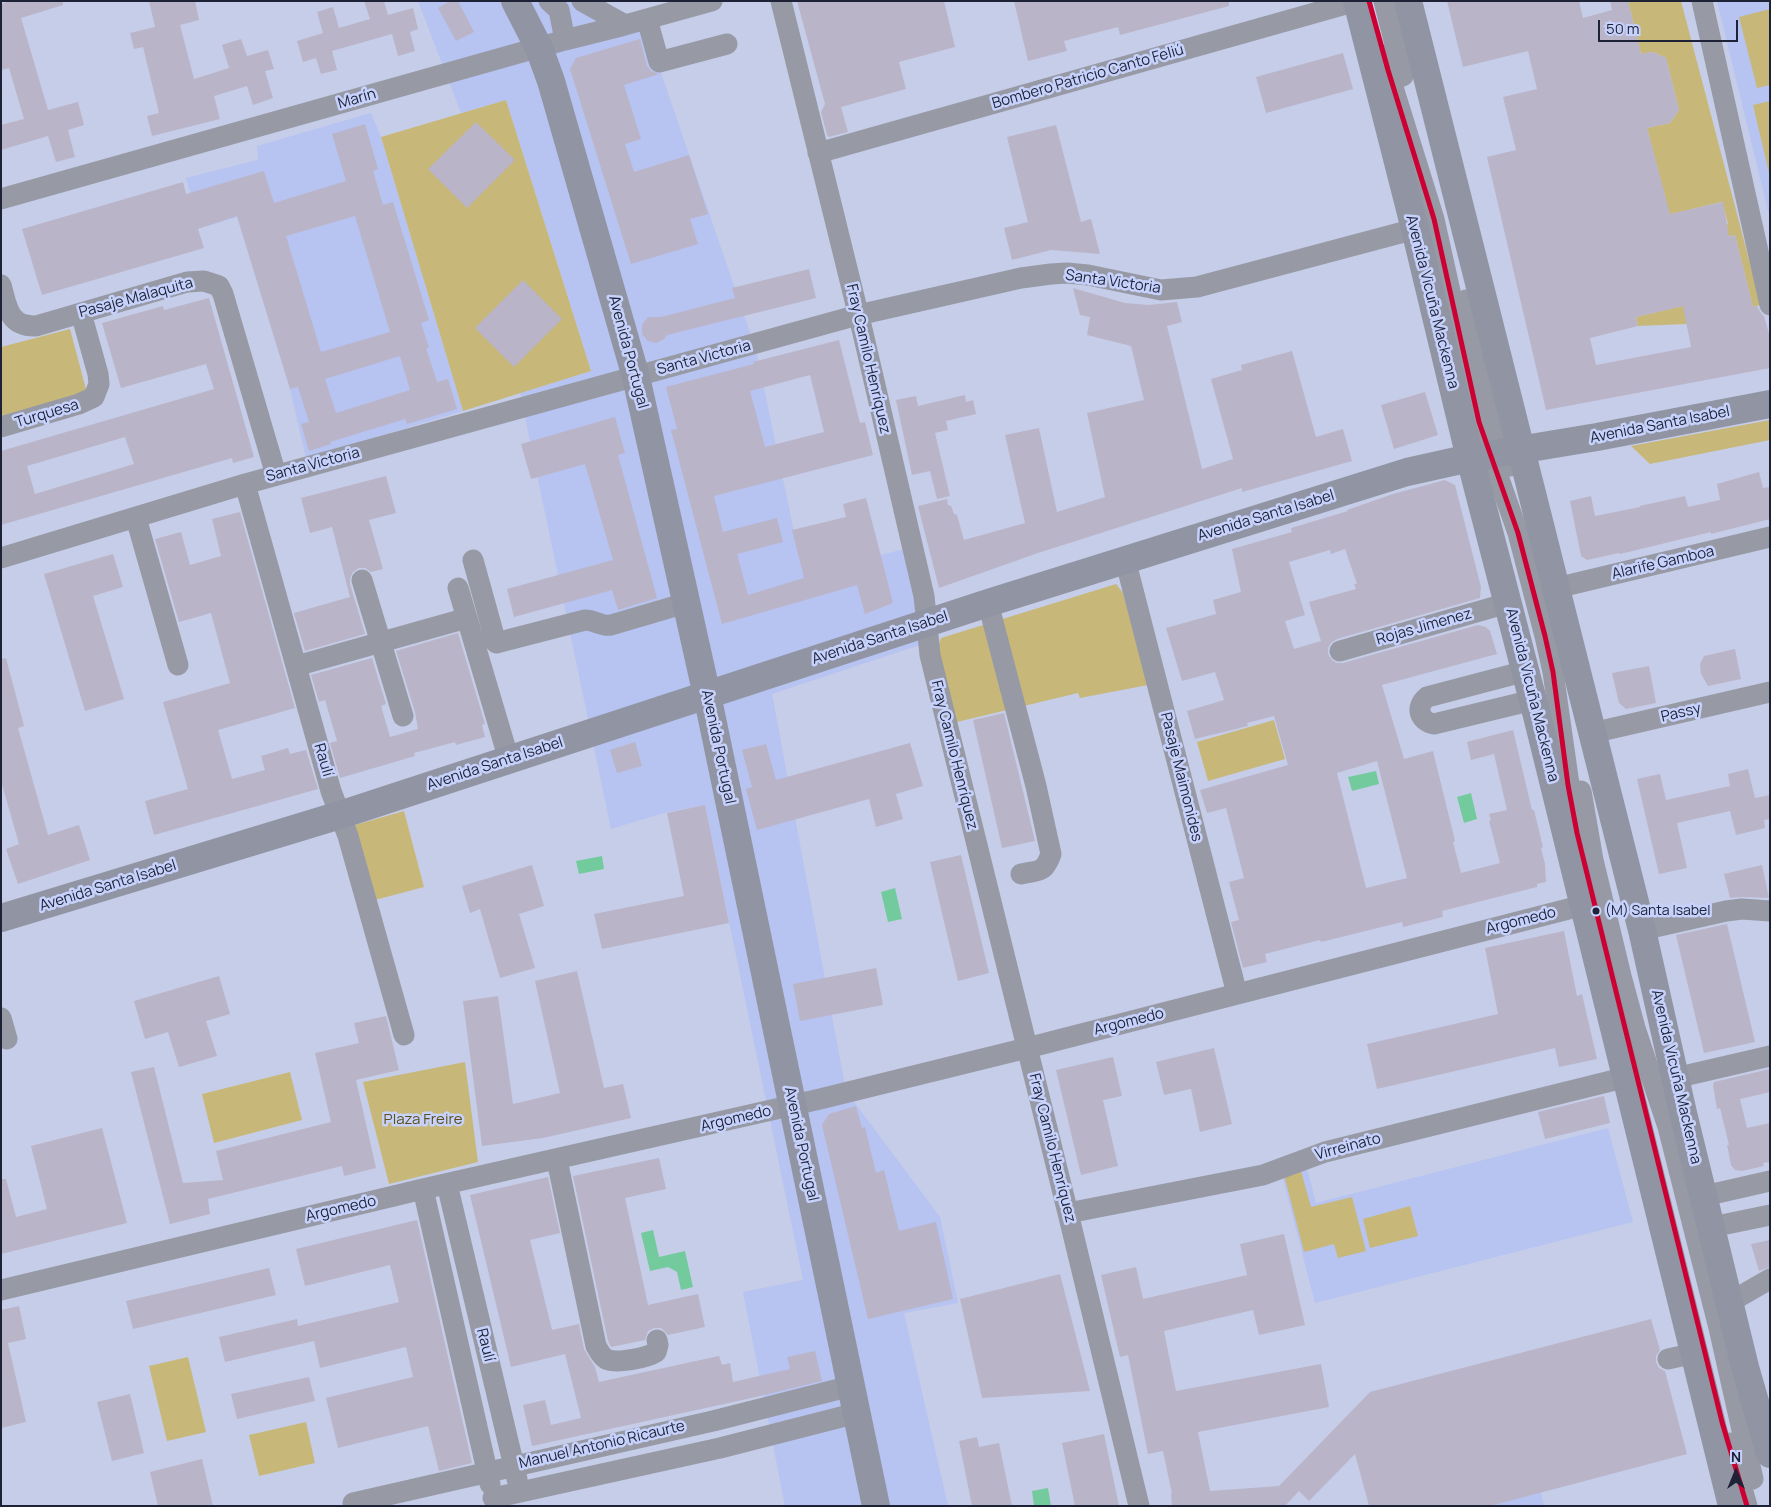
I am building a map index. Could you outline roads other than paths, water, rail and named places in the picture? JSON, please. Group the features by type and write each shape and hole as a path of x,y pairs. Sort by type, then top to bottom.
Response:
{"main road":[{"name":"Avenida Vicuña Mackenna","path":"1357,1 1415,230 1497,454 1556,588 1642,930 1675,1078 1730,1302 1758,1415 1770,1454"},
{"name":"Avenida Vicuña Mackenna","path":"1408,1 1497,454 1508,603 1695,1353 1736,1502"},
{"name":"Avenida Portugal","path":"525,6 552,81 636,377 707,695 876,1506"},
{"name":"Avenida Santa Isabel","path":"1,918 340,815 927,622 1392,477 1497,454 1770,404"}],"street":[{"name":"Marín","path":"1,199 565,40 647,20 712,1"},
{"name":"Fray Camilo Henríquez","path":"781,1 924,596 930,655 1139,1506"},
{"name":"Bombero Patricio Canto Feliú","path":"818,153 1357,1"},
{"path":"1369,1 1379,41 1434,219 1475,408 1497,454 1531,540 1562,664 1585,819 1616,957 1635,1028 1668,1127 1719,1328 1759,1506"},
{"path":"1384,1 1411,105 1440,197 1497,454 1547,645 1553,672 1566,771 1577,833 1722,1422 1736,1502"},
{"path":"1702,1 1770,305"},
{"path":"565,40 554,6 582,2 626,25"},
{"path":"647,20 660,62 727,44"},
{"name":"Santa Victoria","path":"1,558 245,484 858,315 1021,278 1051,274 1088,275 1161,290 1196,287 1415,230"},
{"name":"Pasaje Malaquita","path":"1,285 10,315 15,321 24,325 36,326 187,282 204,281 219,286 224,294 276,476"},
{"name":"Turquesa","path":"1,428 79,404 94,397 99,384 98,374 81,313"},
{"name":"Raulí","path":"245,484 332,791 348,836 404,1035"},
{"path":"136,518 178,665"},
{"name":"Alarife Gamboa","path":"1556,588 1770,537"},
{"name":"Pasaje Maimonides","path":"1125,559 1237,994"},
{"path":"472,560 496,643 586,620 611,625 686,603"},
{"path":"362,580 403,716"},
{"path":"458,588 509,760"},
{"path":"988,603 1051,854 1048,864 1043,870 1022,874"},
{"name":"Rojas Jimenez","path":"1340,651 1508,603"},
{"path":"296,666 467,618"},
{"path":"1526,671 1427,697 1422,701 1420,713 1422,719 1427,723 1434,724 1533,700"},
{"name":"Passy","path":"1592,732 1770,692"},
{"name":"Argomedo","path":"1,1290 446,1184 793,1106 1584,905"},
{"path":"1642,930 1726,911 1742,909 1770,911"},
{"path":"1,1018 7,1039"},
{"path":"1675,1078 1770,1056"},
{"name":"Virreinato","path":"1068,1213 1263,1175 1325,1152 1626,1077"},
{"path":"557,1160 596,1346 601,1355 606,1359 622,1361 651,1355 656,1352 657,1340"},
{"name":"Raulí","path":"446,1184 522,1499"},
{"path":"1704,1196 1767,1187"},
{"name":"Raulí","path":"423,1190 494,1502"},
{"path":"1712,1227 1770,1215"},
{"path":"1730,1302 1770,1279"},
{"path":"1668,1359 1695,1353"},
{"name":"Manuel Antonio Ricaurte","path":"352,1503 713,1421 851,1386"},
{"name":"Manuel Antonio Ricaurte","path":"494,1502 522,1499 613,1472 720,1448 857,1413"},
{"path":"713,1421 720,1448"},
{"path":"607,1444 613,1472"}],"place":[{"name":"(M) Santa Isabel","path":"1596,911"}],"park label":[{"name":"Plaza Freire","path":"423,1120"}]}
